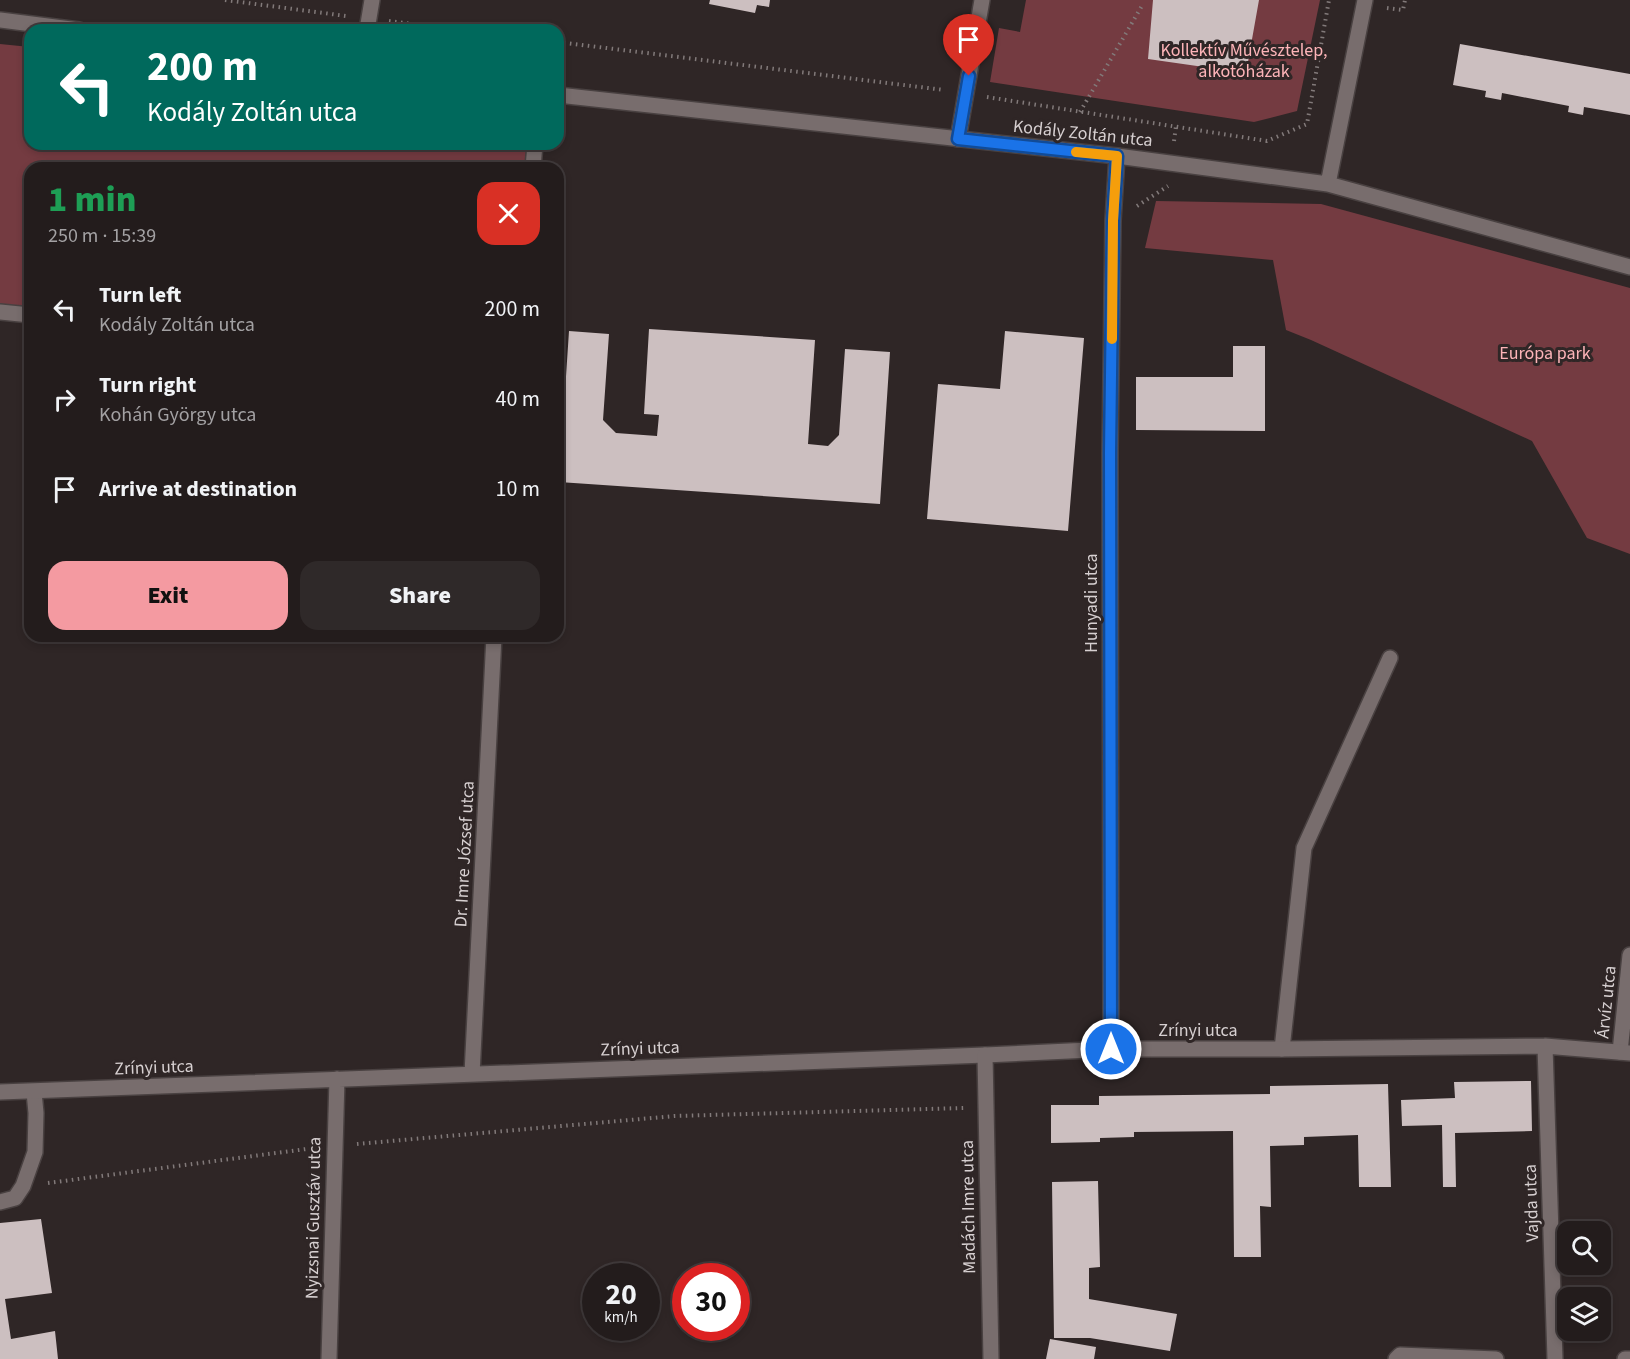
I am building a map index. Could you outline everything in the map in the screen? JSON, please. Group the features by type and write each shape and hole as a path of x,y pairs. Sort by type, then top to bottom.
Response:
{"street":[{"path":"368,24 372,0"},
{"path":"958,139 982,0"},
{"path":"1328,184 1365,0"},
{"path":"0,20 32,24"},
{"name":"Kodály Zoltán utca","path":"564,96 1117,156 1328,184 1630,267"},
{"name":"Hunyadi utca","path":"1111,1049 1110,453 1113,221 1117,156"},
{"path":"0,312 24,314"},
{"name":"Dr. Imre József utca","path":"472,1074 494,642"},
{"path":"1282,1049 1304,848 1390,658"},
{"name":"Árvíz utca","path":"1625,1052 1630,955"},
{"name":"Zrínyi utca","path":"0,1092 1111,1049 1545,1046 1625,1052"},
{"name":"Vajda utca","path":"1545,1046 1555,1359"},
{"name":"Madách Imre utca","path":"985,1055 991,1359"},
{"name":"Nyizsnai Gusztáv utca","path":"329,1359 336,1079"},
{"path":"0,1202 15,1198 23,1186 35,1152 34,1092"},
{"path":"1396,1359 1400,1355 1496,1359"},
{"path":"1625,1359 1630,1359"}],"path":[{"path":"225,0 368,24"},
{"path":"1080,112 1143,4"},
{"path":"1113,221 1168,186"},
{"path":"23,1186 335,1146 675,1116 986,1107"}],"green space":[{"name":"Kollektív Művésztelep, alkotóházak","path":"1026,0 1320,0 1297,111 1254,122 990,82 999,28 1020,32"},
{"path":"0,44 24,46 24,150 536,150 534,162 24,162 24,312 0,310"},
{"name":"Európa park","path":"1156,201 1321,204 1630,288 1630,554 1587,538 1532,441 1286,330 1273,260 1145,248"}],"building":[{"path":"710,0 770,0 769,7 757,5 755,13 709,4"},
{"path":"1153,0 1259,0 1246,73 1148,59"},
{"path":"1460,44 1630,74 1630,115 1584,107 1583,115 1568,112 1569,106 1502,93 1501,100 1485,97 1486,91 1453,85"},
{"path":"649,329 815,340 808,444 828,446 839,435 845,349 890,352 880,504 564,482 564,406 569,331 609,334 603,420 616,433 657,436 659,415 644,414"},
{"path":"1005,331 1084,338 1068,531 927,519 938,384 1000,389"},
{"path":"1233,346 1265,346 1265,431 1136,430 1136,377 1233,377"},
{"path":"1531,1081 1532,1131 1455,1133 1456,1187 1443,1187 1442,1125 1402,1126 1401,1100 1455,1098 1454,1082"},
{"path":"1388,1084 1391,1187 1359,1187 1358,1135 1304,1137 1304,1145 1270,1146 1271,1207 1260,1206 1261,1257 1234,1257 1233,1131 1134,1132 1134,1137 1100,1138 1100,1142 1051,1143 1051,1105 1099,1105 1099,1096 1270,1094 1270,1086"},
{"path":"1098,1181 1100,1267 1089,1268 1089,1299 1177,1314 1170,1351 1090,1338 1054,1338 1052,1182"},
{"path":"41,1219 52,1293 5,1299 11,1339 55,1331 58,1359 0,1359 0,1223"},
{"path":"1050,1339 1096,1347 1094,1359 1046,1359"}],"slow traffic":[{"path":"1076,152 1117,156 1113,221 1112,339"}],"route":[{"path":"969,76 958,139 1117,156 1113,221 1110,453 1111,1049"}]}
